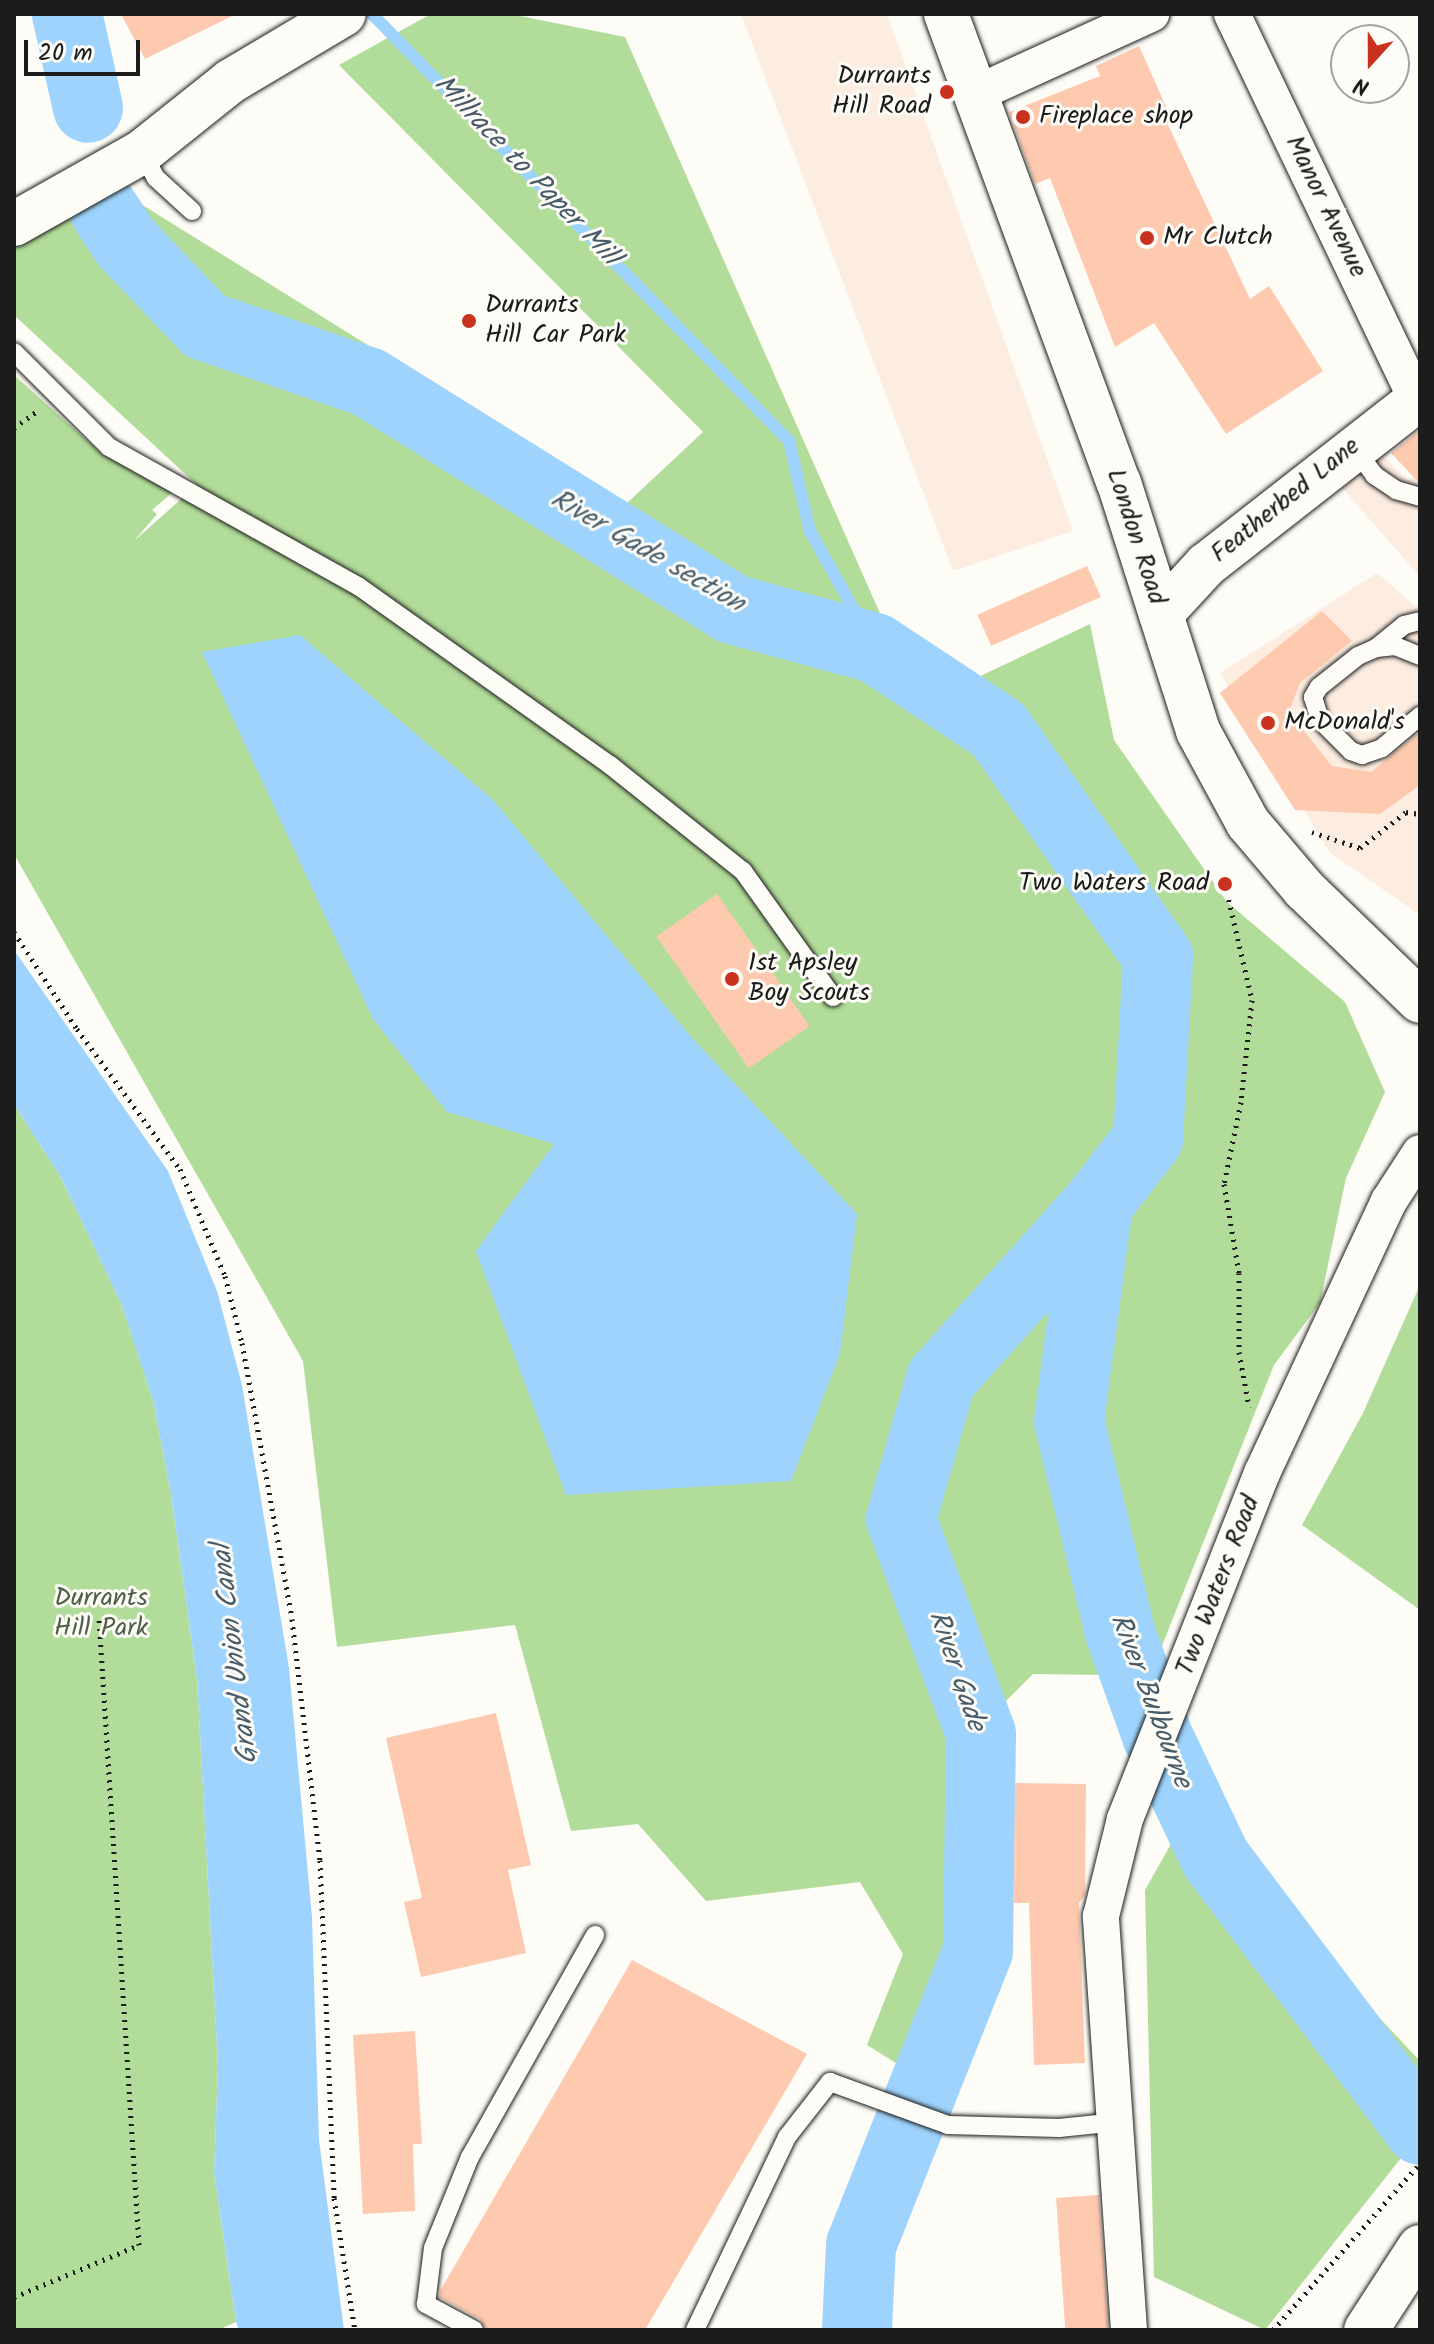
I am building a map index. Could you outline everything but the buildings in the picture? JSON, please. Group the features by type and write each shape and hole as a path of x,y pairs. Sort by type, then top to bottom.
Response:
{"main road":[{"name":"London Road","path":"946,14 973,95 1119,483 1198,731 1248,823 1304,889 1420,1001"},
{"path":"14,224 142,152 231,81 334,20"},
{"name":"Featherbed Lane","path":"1161,614 1206,565 1353,446 1418,399"},
{"path":"1366,2330 1420,2247"}],"street":[{"path":"973,95 1151,14"},
{"name":"Manor Avenue","path":"1232,14 1418,399"},
{"name":"Two Waters Road","path":"1129,2330 1118,2122 1101,1916 1125,1819 1166,1722 1262,1473 1389,1201 1420,1153"}],"lane":[{"path":"142,152 166,189 192,211"},
{"path":"14,352 109,447 358,586 622,774 743,871 833,997"},
{"path":"1353,446 1374,475 1396,490 1420,497"},
{"path":"1420,621 1404,625 1319,687 1313,697 1320,720 1362,755 1382,748 1420,716"},
{"path":"1376,648 1395,646 1420,656"},
{"path":"474,2330 426,2304 433,2248 470,2157 595,1935"},
{"path":"695,2330 787,2137 830,2082 948,2125 1059,2128 1118,2122"}],"path":[{"path":"1248,823 1288,823 1360,848 1406,812 1420,814"},
{"path":"1225,884 1252,1000 1241,1102 1224,1184 1239,1273 1239,1352 1251,1413"},
{"path":"14,932 77,1029 180,1169 225,1276 242,1343 292,1619 320,1860 334,2198 355,2330"},
{"path":"14,2297 139,2245 99,1618"},
{"path":"1273,2330 1420,2163"}],"shaded area":[{"path":"741,14 887,14 1073,531 953,571"},
{"path":"1374,448 1408,480 1420,472 1420,577 1337,482"},
{"path":"1377,573 1420,610 1420,915 1330,853 1220,673"}],"green space":[{"path":"431,14 510,14 625,37 886,627 972,680 1090,624 1114,740 1227,902 1345,1002 1385,1092 1346,1178 1320,1303 1274,1365 1142,1696 1104,1675 1033,1674 975,1732 969,1947 920,2078 867,2045 903,1954 860,1882 706,1901 638,1824 571,1831 515,1625 337,1647 303,1361 14,854 14,375 102,454 174,491 152,510 157,514 134,541 197,485 14,315 14,234 99,178 625,505 703,432 339,65"},
{"name":"Durrants Hill Park","path":"14,1104 60,1176 121,1303 153,1400 171,1494 197,1679 218,2066 214,2173 236,2322 218,2330 14,2330"},
{"path":"1420,1285 1420,1610 1302,1525 1363,1413"},
{"path":"1201,1791 1323,1958 1420,2061 1420,2134 1265,2330 1154,2277 1145,1890"}],"water":[{"path":"300,635 493,800 694,1040 857,1214 840,1354 791,1481 566,1495 476,1251 554,1144 447,1112 373,1019 202,652"},
{"name":"Grand Union Canal","path":"14,950 168,1171 217,1291 242,1385 289,1668 312,1917 319,2140 344,2330 239,2330 236,2322 214,2173 218,2066 197,1679 171,1494 153,1400 121,1303 60,1176 14,1104"}],"waterway":[{"name":"River Gade section","path":"67,14 88,108"},
{"name":"Millrace to Paper Mill","path":"372,14 789,441 810,531 875,648"},
{"name":"River Gade section","path":"105,211 126,243 205,326 368,382 732,609 875,648 998,729 1158,957 1148,1139 1098,1204 941,1379 901,1519 981,1734 978,1951 861,2245 857,2330"},
{"name":"River Bulbourne","path":"1098,1204 1069,1421 1120,1632 1157,1735 1216,1859 1420,2130"}],"place":[{"name":"Durrants Hill Road","path":"947,92"},
{"name":"Fireplace shop","path":"1023,117"},
{"name":"Mr Clutch","path":"1147,238"},
{"name":"Durrants Hill Car Park","path":"469,321"},
{"name":"McDonald's","path":"1268,723"},
{"name":"Two Waters Road","path":"1225,884"},
{"name":"1st Apsley Boy Scouts","path":"732,979"}],"water label":[{"name":"River Gade","path":"956,1671"}]}
